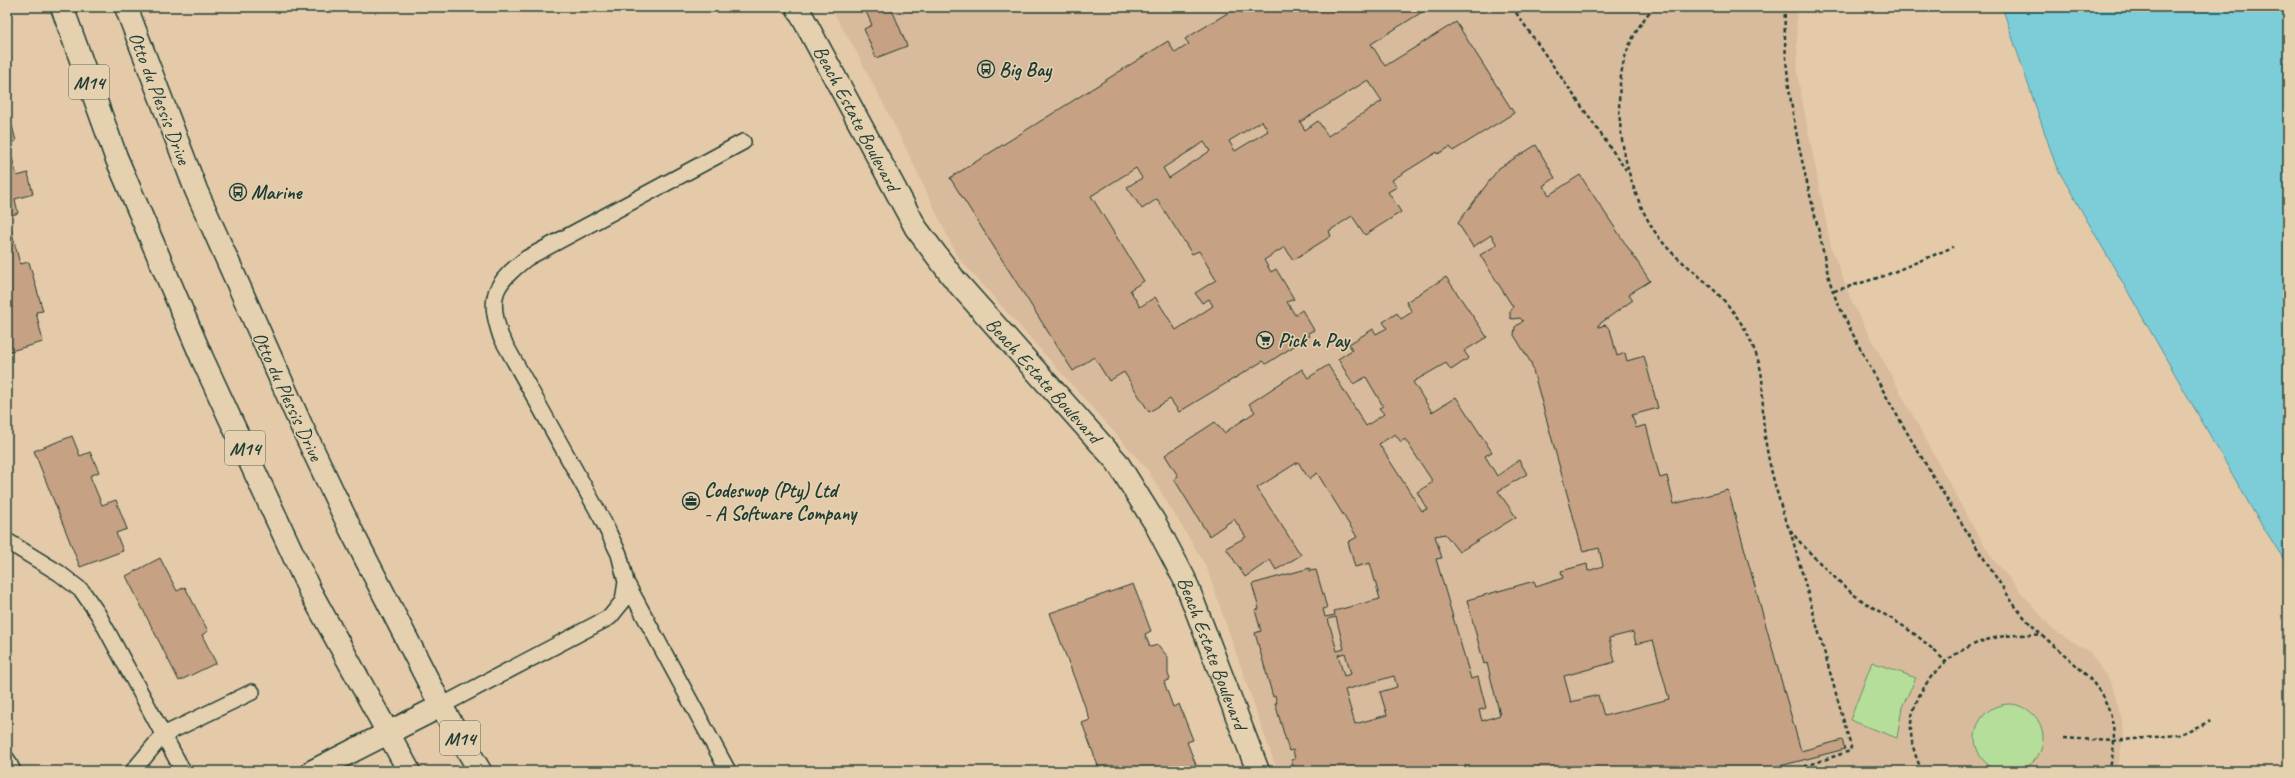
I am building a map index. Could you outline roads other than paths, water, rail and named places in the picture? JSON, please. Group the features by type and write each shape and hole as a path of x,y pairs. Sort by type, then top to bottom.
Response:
{"main road":[{"name":"M14","path":"62,7 116,156 202,358 310,591 409,771"},
{"name":"Otto du Plessis Drive","path":"126,7 196,190 256,326 350,528 441,706 480,771"},
{"name":"Beach Estate Boulevard","path":"797,7 916,228 955,280 1117,462 1155,523 1184,578 1258,771"},
{"path":"313,771 441,706"}],"lane":[{"path":"728,771 626,582 618,554 601,517 500,337 493,313 496,292 506,274 527,258 743,142"},
{"path":"7,541 59,573 82,591 98,614 183,771"},
{"path":"441,706 610,617 623,601 626,582"},
{"path":"133,771 163,735 252,692"},
{"path":"7,759 13,771"}],"water":[{"path":"2002,7 2288,7 2288,566 2255,514 2056,166"}],"place":[{"name":"Big Bay","path":"986,69"},
{"name":"Marine","path":"238,192"},
{"name":"Pick n Pay","path":"1265,340"},
{"name":"Codeswop (Pty) Ltd - A Software Company","path":"691,501"}]}
